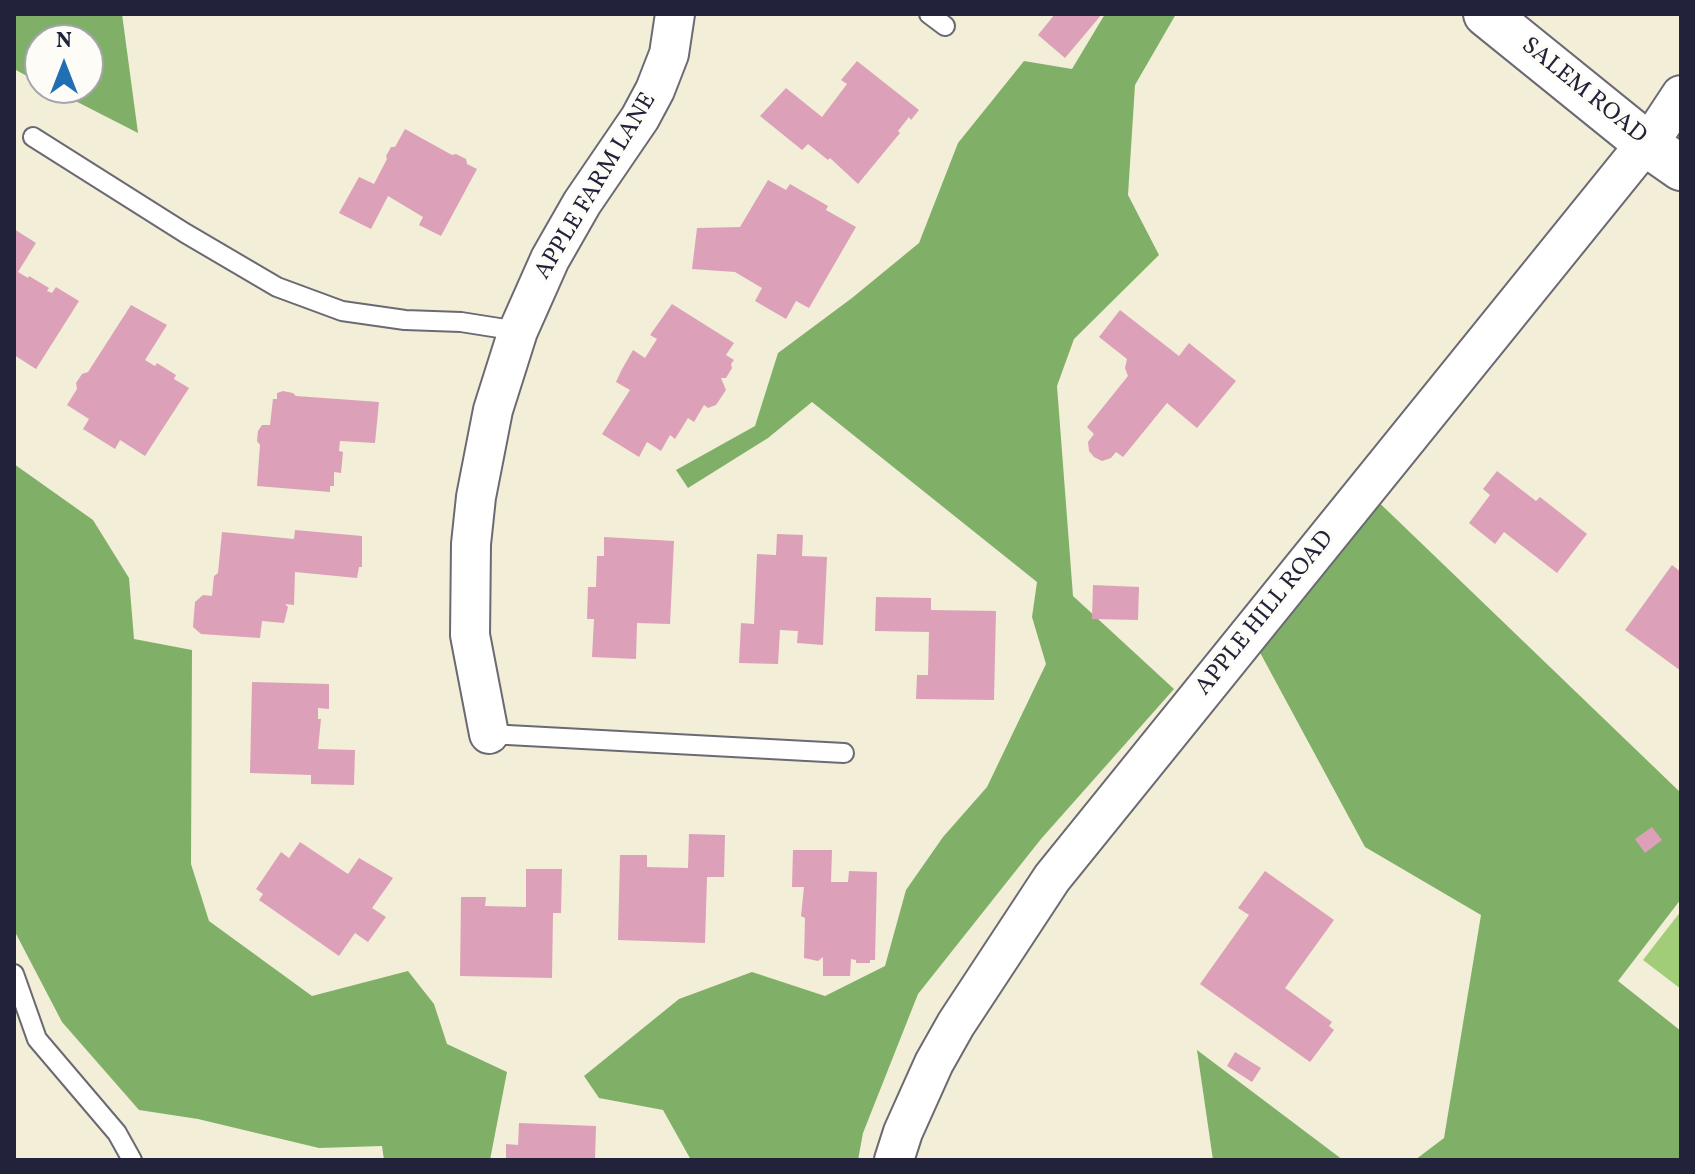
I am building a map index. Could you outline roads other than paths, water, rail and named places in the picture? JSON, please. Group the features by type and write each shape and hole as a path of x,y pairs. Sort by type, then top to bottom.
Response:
{"street":[{"name":"APPLE FARM LANE","path":"489,734 470,635 471,544 483,453 493,410 518,331 550,259 655,90 669,54 675,14"},
{"name":"SALEM ROAD","path":"1486,14 1664,156"},
{"name":"APPLE HILL ROAD","path":"894,1160 934,1063 956,1024 1052,878 1629,165 1664,156 1681,95"}],"lane":[{"path":"929,14 945,26"},
{"path":"33,137 277,287 342,311 405,320 461,322 518,331"},
{"path":"489,734 844,753"},
{"path":"14,974 37,1039 117,1133 132,1160"}]}
